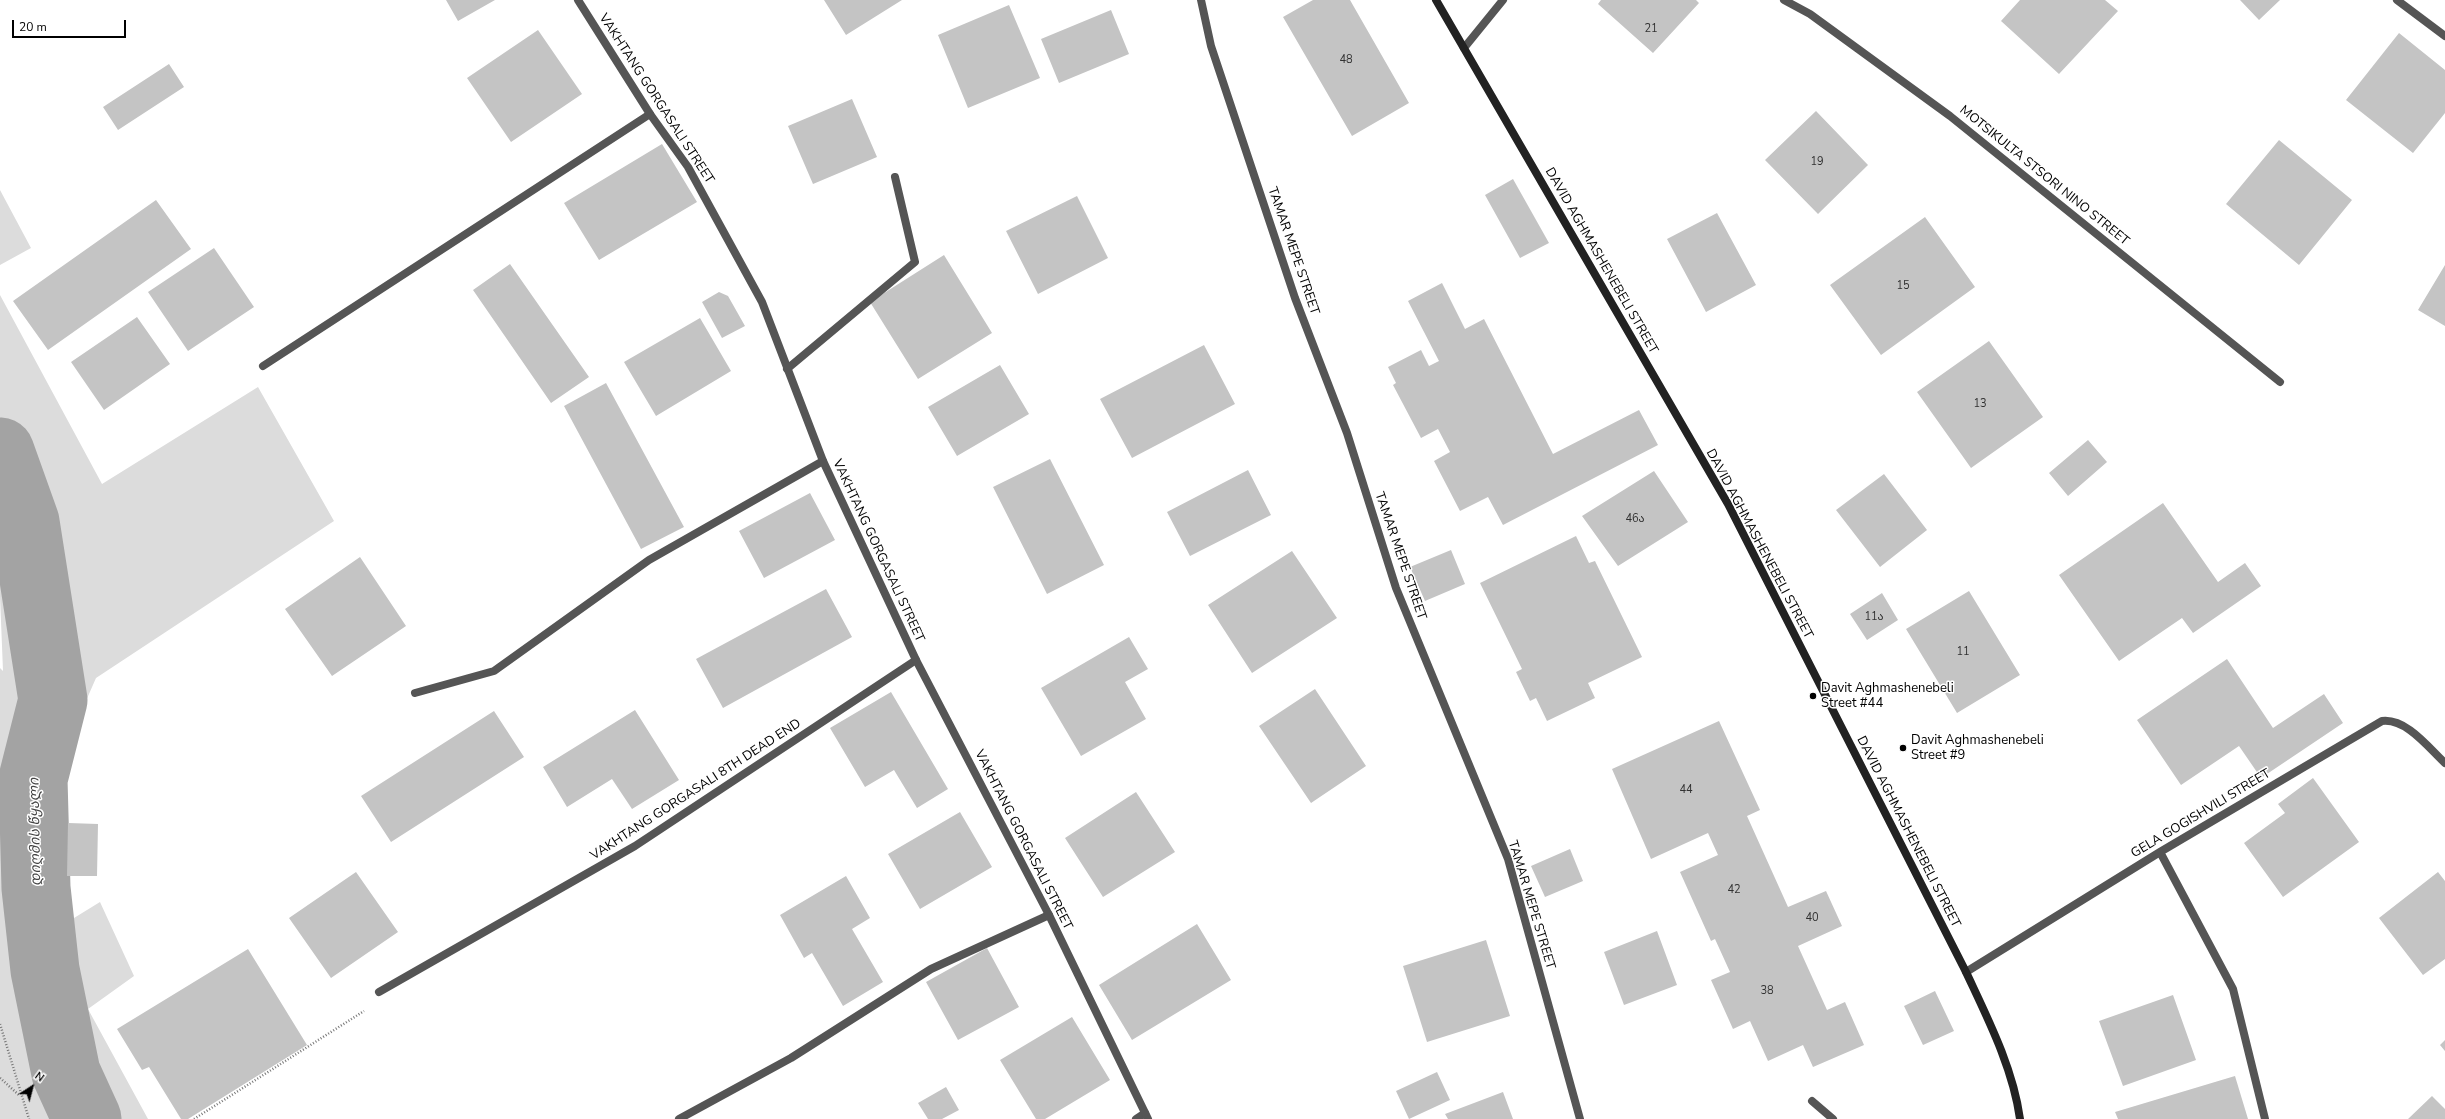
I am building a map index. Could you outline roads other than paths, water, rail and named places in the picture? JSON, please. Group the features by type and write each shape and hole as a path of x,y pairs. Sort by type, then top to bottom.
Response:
{"street":[{"name":"VAKHTANG GORGASALI STREET","path":"578,0 650,114 688,167 762,302 823,460 916,660 1048,915 1147,1116"},
{"name":"TAMAR MEPE STREET","path":"1202,0 1211,46 1295,298 1347,433 1396,588 1508,859 1580,1119"},
{"name":"DAVID AGHMASHENEBELI STREET","path":"1436,0 1728,504 1966,972 1995,1034 2017,1102 2020,1119"},
{"path":"1464,48 1503,0"},
{"name":"MOTSIKULTA STSORI NINO STREET","path":"1784,0 1810,14 1950,116 2280,382"},
{"path":"2397,0 2445,36"},
{"path":"263,366 650,114"},
{"path":"787,369 915,262 895,177"},
{"path":"415,693 494,671 649,560 823,460"},
{"name":"VAKHTANG GORGASALI 8TH DEAD END","path":"379,992 635,846 916,660"},
{"name":"GELA GOGISHVILI STREET","path":"1966,972 2160,852 2382,721 2389,720 2402,725 2445,763"},
{"path":"2160,852 2233,989 2265,1119"},
{"path":"679,1119 791,1058 931,969 1048,915"},
{"path":"1812,1102 1834,1119"},
{"path":"1136,1119 1147,1116"}],"waterway":[{"name":"დიღმის წყალი","path":"0,452 25,522 53,700 33,779 36,888 45,970 66,1073 87,1119"}],"place":[{"name":"Davit Aghmashenebeli Street #44","path":"1813,696"},
{"name":"Davit Aghmashenebeli Street #9","path":"1903,748"}]}
